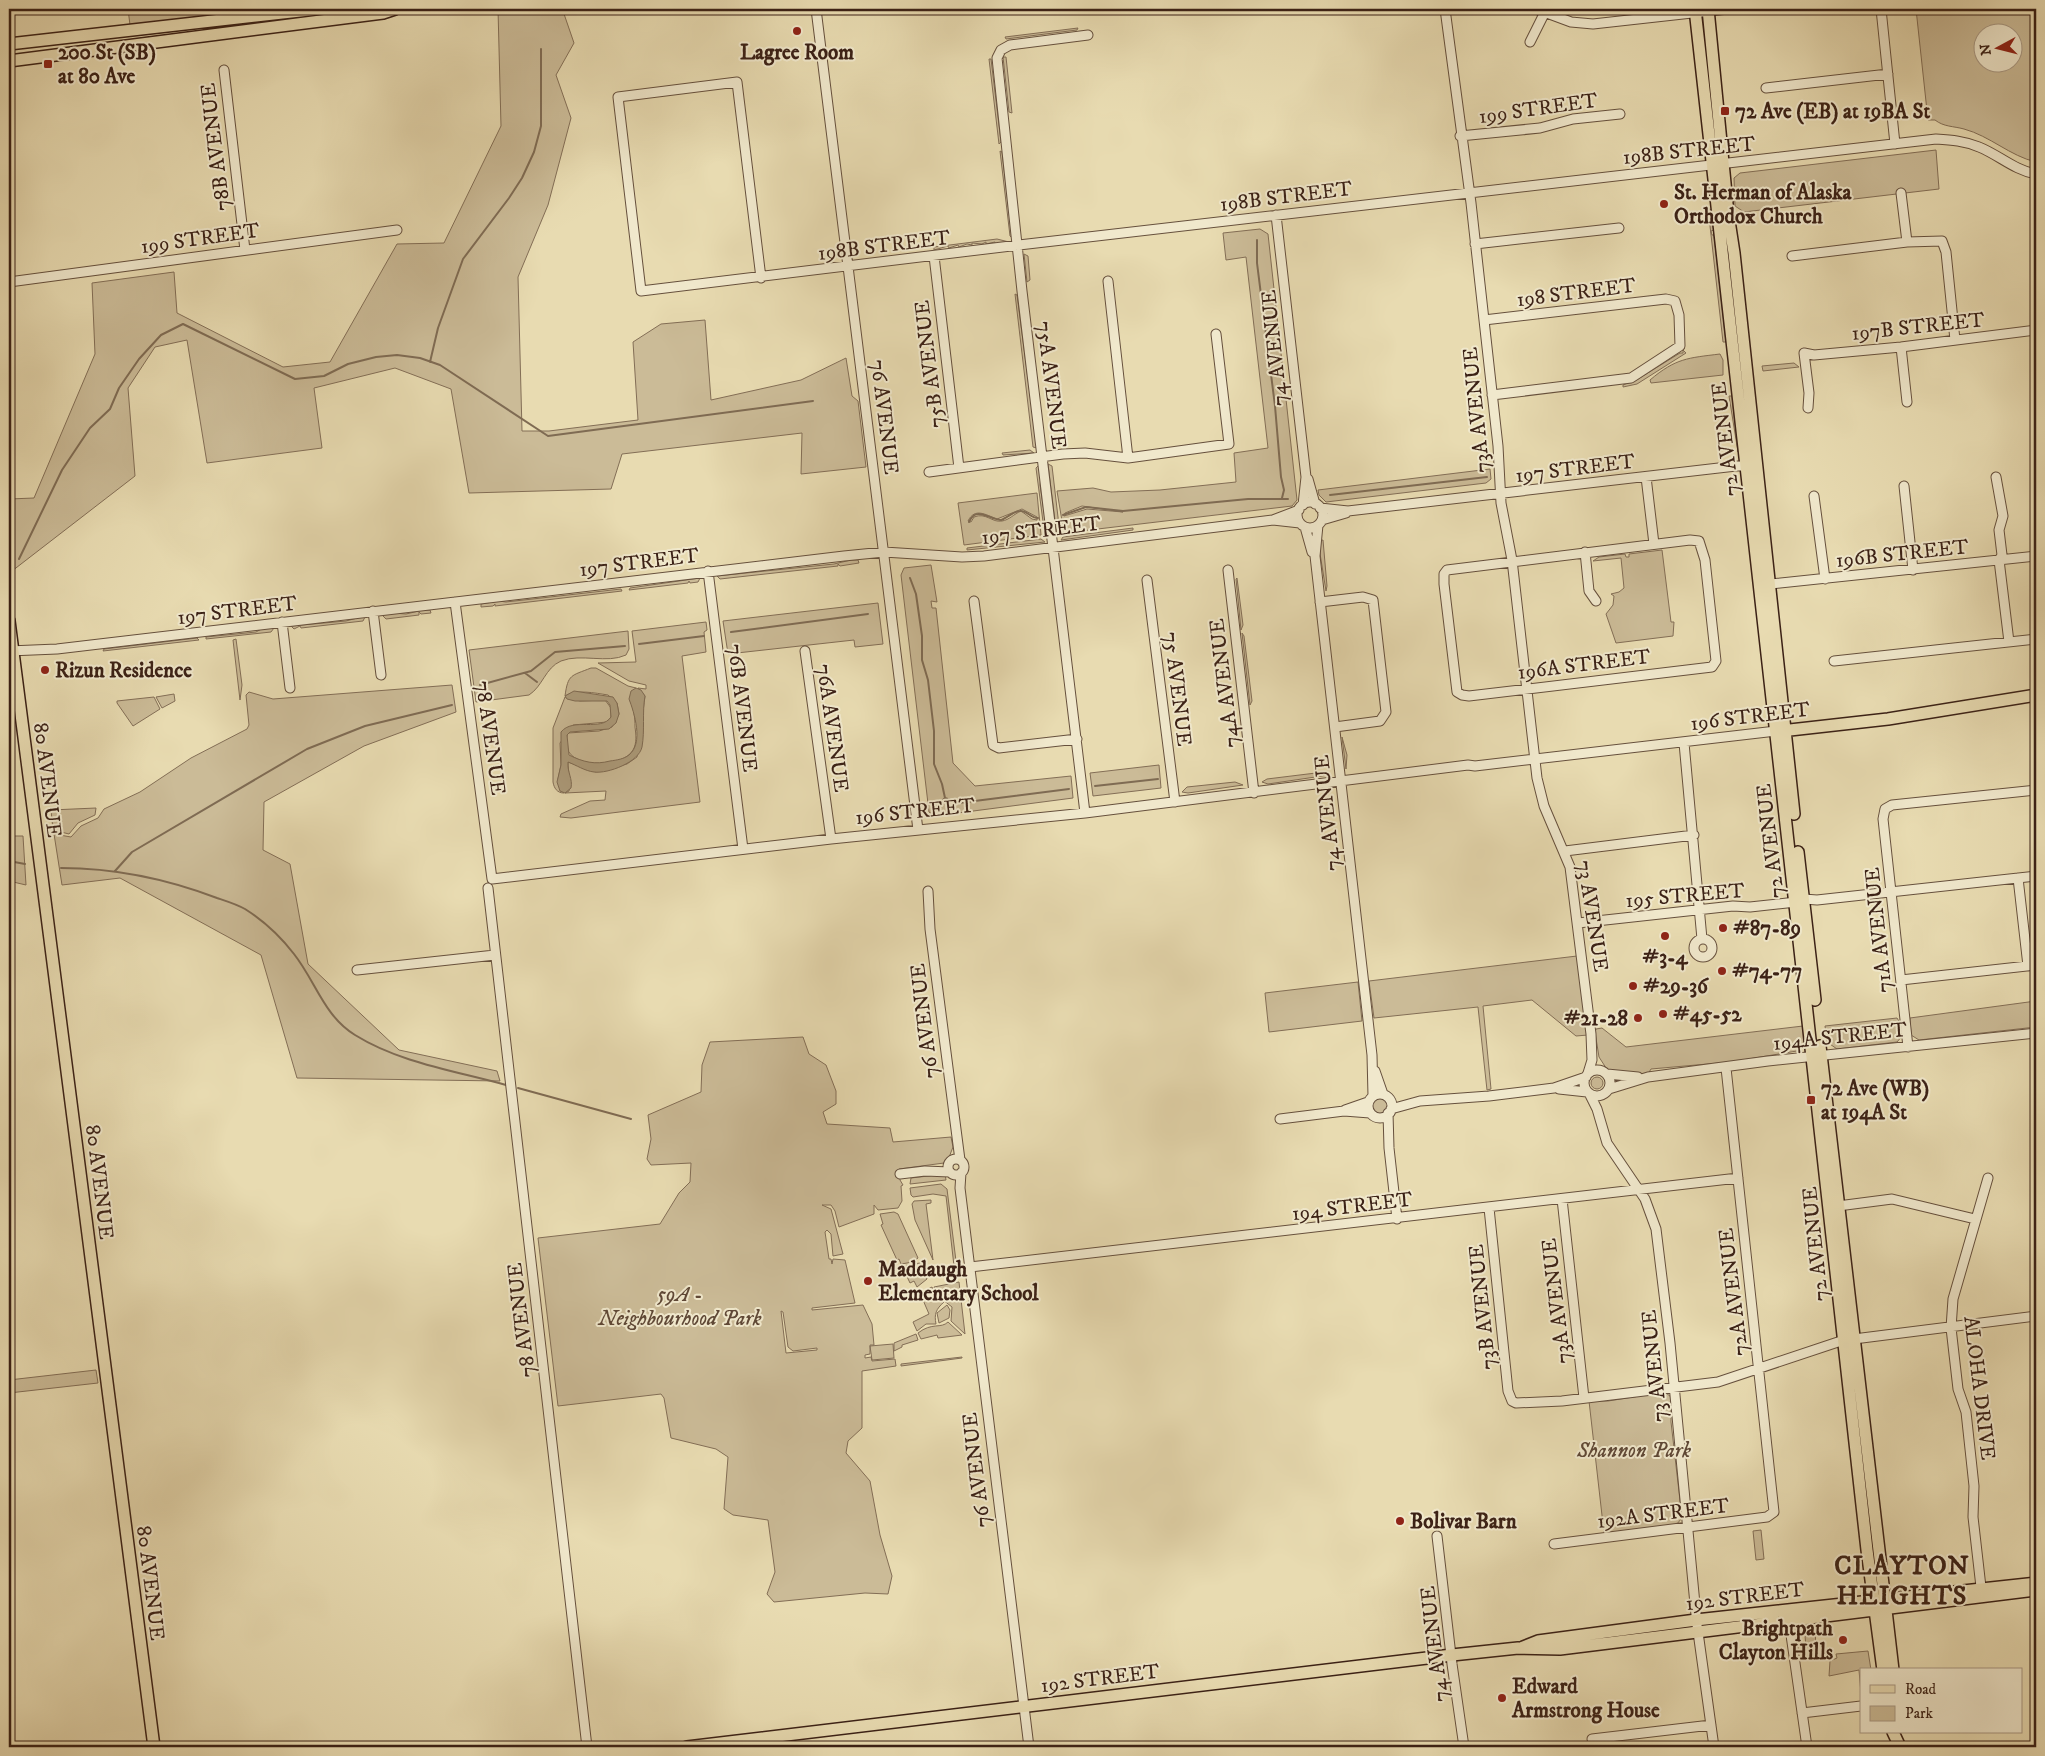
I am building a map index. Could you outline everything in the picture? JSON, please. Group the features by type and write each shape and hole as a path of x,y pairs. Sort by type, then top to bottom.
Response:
{"main road":[{"path":"9,44 318,9"},
{"path":"9,61 383,13 395,9"},
{"name":"72 AVENUE","path":"1695,10 1718,164 1764,523 1771,584 1789,838 1794,854 1800,901"},
{"name":"72 AVENUE","path":"1708,10 1718,164 1747,466 1781,730 1817,1057 1835,1258 1842,1274 1848,1333 1864,1433 1883,1668"},
{"path":"1747,466 1753,471 1758,510 1764,523"},
{"path":"1753,515 1760,538 1764,576 1771,584"},
{"name":"80 AVENUE","path":"9,621 10,651 154,1747"},
{"name":"196 STREET","path":"1781,730 1888,719 2036,695"},
{"name":"72 AVENUE","path":"1817,1057 1838,1206 1849,1340 1879,1605 1893,1668"},
{"name":"192 STREET","path":"687,1747 1452,1655 1518,1648 1560,1649 1698,1633 1789,1621 1982,1587 2036,1583"},
{"name":"192 STREET","path":"1518,1648 1538,1641 1696,1620 2036,1590"},
{"path":"1894,1734 1900,1747"},
{"path":"1900,1747 1902,1734"}],"street":[{"name":"76 AVENUE","path":"816,9 918,830"},
{"name":"73A AVENUE","path":"1445,9 1484,320 1501,494 1512,560 1535,760 1544,806"},
{"path":"1530,42 1540,11 1571,22 1593,24 1695,10 1728,9"},
{"path":"1881,9 1895,144"},
{"name":"75A AVENUE","path":"1085,813 1006,146 998,55 1003,48 1010,44 1088,35"},
{"name":"78B AVENUE","path":"224,70 245,250"},
{"path":"1766,88 1888,74"},
{"name":"198B STREET","path":"761,278 737,82 618,97 641,291 761,278 1019,245 1936,139 1955,140 1979,147 2020,169 2036,174"},
{"name":"199 STREET","path":"1460,136 1540,128 1573,119 1620,114"},
{"path":"1901,194 1906,242"},
{"name":"74 AVENUE","path":"1276,215 1306,477 1301,508 1303,525 1315,556"},
{"path":"1475,244 1619,228"},
{"name":"199 STREET","path":"9,282 397,230"},
{"path":"1792,256 1906,242 1942,241 1946,252 1955,340"},
{"name":"75B AVENUE","path":"934,256 959,468"},
{"path":"1108,281 1128,458"},
{"name":"198 STREET","path":"1484,320 1673,300 1678,309 1680,346 1631,378 1492,394"},
{"name":"197B STREET","path":"1808,408 1809,393 1804,353 1814,354 1901,347 2036,330"},
{"path":"929,472 1080,453 1128,458 1229,444 1216,334"},
{"path":"1901,347 1907,402"},
{"name":"197 STREET","path":"1273,520 1301,508 1318,506 1348,511 1747,466"},
{"name":"74 AVENUE","path":"1306,477 1318,506 1320,523 1315,556 1373,1066 1371,1099 1375,1115"},
{"path":"1512,560 1654,544 1646,477"},
{"path":"1996,477 2002,516 1999,530 2002,555 1999,560 2009,642"},
{"path":"1904,486 1912,570"},
{"path":"1814,496 1824,579"},
{"name":"197 STREET","path":"10,651 57,649 373,610 884,552 962,557 1273,520 1312,528 1348,511"},
{"name":"196A STREET","path":"1512,560 1453,568 1445,571 1443,578 1446,609 1456,689 1459,694 1469,696 1713,666 1716,661 1705,560 1699,541 1654,544"},
{"path":"1585,552 1589,591 1596,602"},
{"name":"196B STREET","path":"1771,584 2036,556"},
{"name":"74A AVENUE","path":"1228,570 1254,793"},
{"name":"76B AVENUE","path":"708,571 744,849"},
{"name":"75 AVENUE","path":"1147,580 1175,802"},
{"path":"1320,602 1362,597 1373,600 1386,712 1380,721 1335,727"},
{"path":"974,601 994,747 1077,739"},
{"name":"78 AVENUE","path":"456,602 492,879"},
{"path":"373,610 381,675"},
{"path":"282,622 290,688"},
{"path":"1834,661 2036,640"},
{"name":"76A AVENUE","path":"805,652 830,839"},
{"name":"196 STREET","path":"492,879 830,839 1085,813 1254,793 1468,764 1475,766 1535,760 1781,730"},
{"path":"1684,743 1694,835 1702,939"},
{"name":"71A AVENUE","path":"1908,1047 1883,819 1886,809 1892,805 2036,790"},
{"name":"73 AVENUE","path":"1544,806 1565,851 1572,877 1592,1034 1597,1059 1605,1073"},
{"path":"1565,851 1694,835"},
{"name":"195 STREET","path":"1578,923 2036,876"},
{"path":"1901,980 2032,966 2018,878"},
{"name":"78 AVENUE","path":"488,888 587,1747"},
{"name":"76 AVENUE","path":"928,891 930,928 957,1147 955,1167 960,1188 1029,1747"},
{"path":"357,970 496,955"},
{"name":"194A STREET","path":"1605,1073 1648,1077 2036,1033"},
{"name":"73 AVENUE","path":"1587,1075 1592,1060 1592,1034"},
{"name":"74 AVENUE","path":"1373,1066 1386,1096 1389,1111"},
{"name":"72A AVENUE","path":"1726,1068 1760,1368 1774,1512"},
{"path":"1554,1088 1596,1070 1605,1073 1610,1081 1599,1116"},
{"path":"1587,1075 1584,1084 1588,1092"},
{"name":"194A STREET","path":"1607,1091 1648,1077"},
{"path":"1344,1111 1371,1099 1386,1096 1420,1101 1489,1096 1554,1088 1588,1092 1600,1096 1607,1091"},
{"name":"73 AVENUE","path":"1588,1092 1599,1116 1606,1143 1645,1199 1656,1229 1674,1387 1696,1620 1714,1747"},
{"path":"1280,1119 1344,1111 1375,1115 1420,1101"},
{"path":"1389,1111 1389,1148 1397,1219"},
{"path":"1375,1115 1389,1148"},
{"path":"900,1174 955,1167"},
{"name":"194 STREET","path":"970,1267 1738,1178"},
{"name":"ALOHA DRIVE","path":"1982,1587 1973,1517 1974,1486 1966,1412 1958,1390 1951,1328 1953,1299 1988,1178"},
{"name":"73A AVENUE","path":"1562,1199 1584,1398"},
{"path":"1838,1206 1892,1199 1976,1220"},
{"name":"73B AVENUE","path":"1489,1208 1508,1391 1512,1401 1519,1404 1584,1398"},
{"path":"1584,1398 1718,1382 1849,1340 2036,1316"},
{"name":"192A STREET","path":"1554,1544 1767,1517 1774,1512"},
{"name":"74 AVENUE","path":"1438,1536 1464,1747"},
{"path":"1789,1621 1806,1747"},
{"path":"1802,1713 1860,1706"},
{"path":"1592,1739 1711,1725"}],"green space":[{"path":"128,9 269,9 130,25"},
{"path":"498,9 558,9 563,11 574,43 556,75 571,118 548,205 518,277 522,431 549,431 638,420 633,342 661,324 705,320 711,400 801,380 846,358 852,396 858,401 866,467 801,474 802,433 622,454 611,489 469,493 451,389 395,368 314,388 322,448 207,463 187,340 155,347 128,388 135,476 12,571 9,548 9,499 34,498 95,354 92,283 174,272 177,313 283,367 330,362 397,244 444,243 501,126"},
{"path":"1916,9 2036,9 2036,162 2017,155 1983,136 1945,125 1935,120 1928,120"},
{"path":"1078,28 1077,30 1006,39 1005,37"},
{"path":"1003,57 1006,57 1012,113 1009,112"},
{"path":"989,59 991,59 1001,142 999,144"},
{"path":"1936,150 1939,189 1744,212 1735,206 1734,178 1740,173"},
{"path":"1000,151 1002,152 1012,238 1010,236"},
{"path":"1708,208 1711,210 1710,215 1714,230 1711,231 1712,235 1714,235 1726,342 1723,342"},
{"path":"1260,229 1268,234 1297,500 1292,506 1064,533 1057,491 1093,488 1111,492 1160,490 1236,482 1234,453 1268,448 1246,257 1226,260 1223,233","holes":["1082,506 1123,512 1087,509 1064,516 1065,513"]},
{"path":"997,239 1009,242 995,244 995,242 986,244 986,242 982,244 972,243 972,245 967,244 959,247 958,245 949,248 948,246 934,250 934,247"},
{"path":"1024,254 1028,256 1030,280 1027,282"},
{"path":"1015,294 1017,295 1037,448 1033,447"},
{"path":"1683,350 1686,353 1637,384 1623,387 1623,385 1638,379 1680,353 1683,353"},
{"path":"1720,354 1723,360 1723,375 1651,383 1650,380 1675,363 1691,358"},
{"path":"1794,363 1799,367 1763,371 1762,366"},
{"path":"1729,396 1732,396 1738,452"},
{"path":"1030,450 1034,453 1003,455 1002,453"},
{"path":"1048,464 1052,466 1060,534 1057,537"},
{"path":"1039,465 1048,538 1045,537 1036,468"},
{"path":"1490,469 1491,479 1486,483 1326,502 1319,495 1318,490"},
{"path":"1037,493 1041,535 964,545 958,503","holes":["1022,509 1037,517 1037,520 1032,519 1021,511 1002,521 995,521 982,516 974,517 971,522 968,521 977,513 997,519"]},
{"path":"1133,528 1133,530 1061,540 1063,537"},
{"path":"1041,539 1045,542 967,550 967,548"},
{"path":"1323,540 1327,586 1326,591 1318,541"},
{"path":"1662,550 1671,622 1674,622 1673,636 1616,643 1606,614 1613,605 1614,596 1611,594 1619,592 1624,588 1621,558 1593,561 1599,557 1625,554 1626,557 1629,557 1629,554"},
{"path":"858,560 859,563 720,579 717,576 834,564"},
{"path":"931,565 937,602 931,601 932,608 936,608 953,763 975,786 1071,776 1073,798 935,816 929,812 901,575 904,568"},
{"path":"700,578 698,582 690,583 689,581 688,583 629,590 630,588"},
{"path":"1236,579 1243,625 1241,630"},
{"path":"621,589 622,591 481,607 481,604 499,601 506,602"},
{"path":"878,603 883,644 855,647 854,640 728,654 723,621"},
{"path":"430,610 431,613 421,614 419,612 419,615 386,619 382,615 393,613 406,614"},
{"path":"365,617 363,621 301,628 300,626 294,629 291,626 346,621"},
{"path":"706,622 707,630 704,632 706,652 682,656 700,802 571,818 560,817 561,814 590,801 605,800 606,791 565,793 569,791 570,787 568,762 596,772 627,764 637,757 645,696 638,688 646,689 646,685 629,681 598,663 636,662 632,631"},
{"path":"263,628 274,628 271,632 206,639 206,637 256,632"},
{"path":"628,631 629,649 626,655 611,659 577,658 561,661 551,668 538,687 529,695 476,702 469,650"},
{"path":"1242,633 1244,636 1252,701 1250,705"},
{"path":"197,638 199,640 103,651 104,649"},
{"path":"236,639 242,685 240,700 233,640"},
{"path":"591,668 596,668 628,686 636,688 630,701 636,736 633,750 626,757 603,764 579,760 571,754 566,745 568,733 599,731 612,727 619,714 617,703 608,695 580,692 565,696 569,680"},
{"path":"452,685 456,712 364,746 264,802 263,850 290,864 308,964 399,1050 497,1071 500,1081 297,1078 261,955 120,878 62,885 54,834 71,837 81,826 98,818 104,809 140,792 191,758 247,729 249,725 246,695 249,692 273,699"},
{"path":"174,694 175,701 162,708 156,697"},
{"path":"154,697 160,709 133,726 117,703 117,701"},
{"path":"565,697 580,701 605,700 611,708 611,717 607,722 573,725 560,743 561,765 558,779 564,793 556,790 553,782 553,728"},
{"path":"1342,737 1347,755 1346,769"},
{"path":"1159,765 1161,788 1093,796 1090,773"},
{"path":"1324,772 1329,775 1268,784 1262,782 1267,779"},
{"path":"1235,782 1243,785 1188,793 1182,792 1187,787"},
{"path":"96,808 95,815 78,823 69,834 53,830 51,810"},
{"path":"9,836 23,836 26,885 9,881"},
{"path":"1577,956 1588,1035 1576,1036 1532,1000 1483,1006 1491,1089 1487,1090 1478,1007 1374,1018 1369,981"},
{"path":"1358,982 1362,1021 1269,1032 1265,993"},
{"path":"2036,1001 2036,1027 1919,1040 1911,1035 1910,1018"},
{"path":"1897,1018 1902,1026 1903,1035 1897,1042 1837,1049 1827,1042 1825,1026"},
{"path":"1803,1026 1804,1044 1797,1051 1730,1062 1651,1069 1648,1074 1620,1074 1608,1071 1599,1057 1595,1032 1596,1029 1602,1028 1626,1047"},
{"name":"59A - Neighbourhood Park","path":"803,1037 809,1054 826,1065 836,1091 836,1104 823,1112 827,1124 890,1128 893,1142 951,1137 953,1147 948,1160 944,1163 899,1169 900,1180 903,1185 901,1186 902,1201 898,1208 878,1210 874,1205 874,1214 839,1227 835,1211 831,1205 822,1205 831,1209 843,1254 833,1256 831,1234 827,1230 825,1232 829,1259 831,1259 832,1264 833,1259 845,1260 855,1303 812,1308 812,1310 863,1305 872,1324 874,1345 870,1345 870,1354 865,1355 865,1358 871,1357 872,1361 895,1359 896,1366 862,1371 862,1428 848,1441 846,1453 870,1481 880,1535 892,1576 888,1594 865,1593 774,1602 767,1594 775,1572 768,1520 733,1515 724,1509 728,1457 716,1449 671,1438 664,1398 661,1394 558,1406 538,1238 660,1224 679,1193 690,1182 691,1163 651,1165 647,1159 651,1139 648,1115 701,1092 702,1065 710,1042","holes":["781,1311 783,1312 788,1347 793,1351 817,1348 817,1350 786,1353"]},
{"path":"1595,1077 1599,1077 1603,1083 1599,1089 1595,1089 1591,1085 1591,1081"},
{"path":"1379,1097 1385,1100 1388,1106 1385,1112 1379,1115 1373,1112 1370,1106 1373,1100"},
{"path":"945,1174 946,1180 910,1184 911,1178"},
{"path":"941,1184 947,1189 957,1269 945,1268 954,1266 946,1196 933,1194 913,1197 911,1195 910,1188"},
{"path":"931,1200 931,1203 926,1204 933,1260 915,1220 912,1204 914,1201"},
{"path":"894,1212 898,1214 918,1258 913,1262 901,1264 899,1259 897,1260 881,1225 883,1224 880,1214"},
{"path":"920,1263 927,1279 917,1287 914,1281 910,1283 902,1266"},
{"path":"959,1282 965,1334 951,1321 952,1307 938,1296 934,1287"},
{"path":"932,1287 936,1297 944,1302 936,1312 936,1324 926,1324 917,1331 913,1322 929,1314 920,1293"},
{"path":"947,1305 950,1310 949,1318 939,1323 937,1313"},
{"path":"948,1322 962,1335 938,1338 937,1335 921,1339 918,1333 928,1328"},
{"path":"916,1334 918,1340 902,1345 902,1347 894,1351 894,1343"},
{"path":"893,1344 894,1358 872,1360 870,1346"},
{"path":"962,1358 901,1366 901,1364"},
{"path":"96,1370 98,1383 9,1393 9,1380"},
{"name":"Shannon Park","path":"1665,1392 1671,1397 1671,1422 1682,1518 1676,1525 1604,1533 1589,1401 1608,1401"},
{"path":"1761,1530 1764,1559 1756,1560 1753,1531"},
{"path":"1815,1632 1816,1645 1806,1647 1805,1636"},
{"path":"1868,1651 1871,1668 1860,1668 1860,1682 1859,1670 1829,1676 1830,1661 1837,1658 1836,1654"}],"shaded area":[{"path":"636,688 641,690 645,696 643,741 640,752 635,758 622,766 600,772 587,770 568,762 571,788 565,793 560,791 557,782 561,765 561,732 572,725 601,724 611,717 610,705 607,701 575,701 567,699 565,696 574,691 613,697 617,703 619,714 616,723 609,729 570,732 567,735 569,755 589,762 599,763 618,760 629,755 634,750 637,735 629,699 631,691"}],"waterway":[{"path":"430,362 438,328 463,259 509,198 522,178 534,152 541,126 541,49"},
{"path":"1257,240 1257,263 1284,490 1282,498"},
{"path":"19,559 62,470 90,428 110,409 119,388 139,359 161,335 183,324 295,379 324,376 348,364 376,357 397,355 420,358 440,365 548,436 813,401"},
{"path":"1330,495 1487,477"},
{"path":"1063,515 1086,507 1123,511 1248,499 1288,499"},
{"path":"969,522 972,517 979,514 1001,520 1020,511 1038,518"},
{"path":"910,578 916,594 922,636 922,660 928,680 934,731 934,764 945,798 959,803 1069,789"},
{"path":"731,632 868,614"},
{"path":"639,644 704,636"},
{"path":"480,685 531,671 555,652 625,646"},
{"path":"525,673 537,682"},
{"path":"115,871 132,852 307,749 365,726 452,705"},
{"path":"1095,786 1158,779"},
{"path":"933,810 945,798"},
{"path":"9,861 25,864"},
{"path":"61,868 120,872 160,880 242,907 265,924 283,941 302,965 335,1018 355,1035 372,1045 409,1059 506,1085"},
{"path":"518,1088 631,1119"}],"place":[{"name":"Lagree Room","path":"797,31"},
{"name":"200 St (SB) at 80 Ave","path":"48,64"},
{"name":"72 Ave (EB) at 19BA St","path":"1725,111"},
{"name":"St. Herman of Alaska Orthodox Church","path":"1664,204"},
{"name":"Rizun Residence","path":"45,670"},
{"name":"#87-89","path":"1723,928"},
{"name":"#3-4","path":"1665,936"},
{"name":"#74-77","path":"1722,971"},
{"name":"#29-36","path":"1633,986"},
{"name":"#45-52","path":"1663,1014"},
{"name":"#21-28","path":"1638,1018"},
{"name":"72 Ave (WB) at 194A St","path":"1811,1100"},
{"name":"Maddaugh Elementary School","path":"868,1281"},
{"name":"Bolivar Barn","path":"1400,1521"},
{"name":"Brightpath Clayton Hills","path":"1843,1640"},
{"name":"Edward Armstrong House","path":"1502,1698"}],"district":[{"name":"CLAYTON HEIGHTS","path":"1902,1580"}]}
